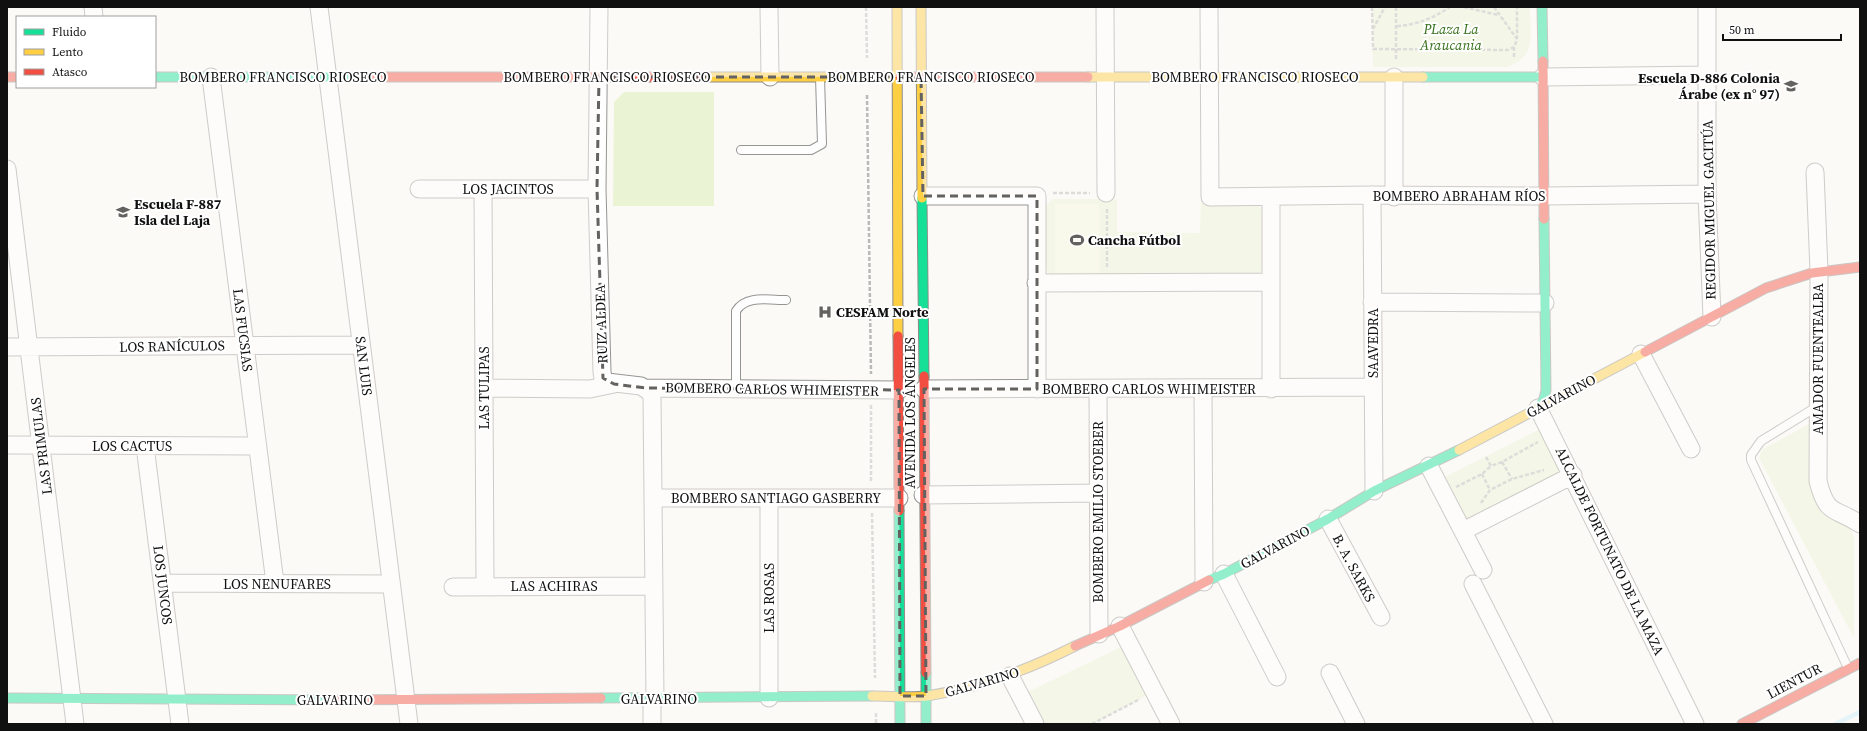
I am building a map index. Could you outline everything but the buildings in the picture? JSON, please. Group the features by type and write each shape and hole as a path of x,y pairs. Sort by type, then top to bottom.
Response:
{"main road":[{"name":"AVENIDA LOS ÁNGELES","path":"897,7 900,724"},
{"name":"AVENIDA LOS ÁNGELES","path":"921,7 924,389 923,495 926,724"},
{"path":"1542,7 1546,384 1552,393 1567,392"},
{"name":"BOMBERO FRANCISCO RIOSECO","path":"156,77 1543,77"},
{"name":"GALVARINO","path":"7,698 406,700 653,699 926,696 964,690 1010,676 1040,664 1099,634 1120,626 1204,582 1224,574 1328,519 1374,491 1429,466 1766,288 1785,280 1819,271 1860,267"},
{"path":"1538,408 1544,399 1546,378"},
{"name":"LIENTUR","path":"1742,724 1860,663"}],"street":[{"name":"SAN LUIS","path":"319,7 409,724"},
{"name":"RUIZ ALDEA","path":"599,7 597,189 602,372 603,378 607,382 614,384"},
{"path":"769,7 770,77"},
{"path":"1105,7 1106,193"},
{"path":"1209,7 1209,77"},
{"name":"REGIDOR MIGUEL GACITÚA","path":"1707,7 1707,194 1712,317"},
{"name":"BOMBERO FRANCISCO RIOSECO","path":"1543,77 1707,75"},
{"name":"LAS FUCSIAS","path":"211,77 256,446 275,583"},
{"name":"BOMBERO ABRAHAM RÍOS","path":"1209,77 1210,197 1707,194"},
{"path":"1394,77 1394,197"},
{"name":"LAS PRIMULAS","path":"7,169 76,724"},
{"name":"AMADOR FUENTEALBA","path":"1815,172 1819,271 1818,481 1822,498 1834,511 1860,524"},
{"name":"LOS JACINTOS","path":"420,189 597,189"},
{"name":"LAS TULIPAS","path":"483,189 485,586"},
{"name":"SAAVEDRA","path":"1372,195 1374,491"},
{"path":"923,196 1037,196 1037,389"},
{"path":"1271,197 1271,388"},
{"path":"1036,283 1271,282"},
{"path":"1372,302 1545,303"},
{"name":"LOS RANÍCULOS","path":"7,347 361,345"},
{"path":"1641,354 1692,449"},
{"path":"484,388 590,389 614,384 646,388 650,392 652,397 654,586 652,724"},
{"name":"BOMBERO CARLOS WHIMEISTER","path":"924,389 1203,389 1373,387"},
{"name":"BOMBERO CARLOS WHIMEISTER","path":"646,388 899,390"},
{"name":"BOMBERO EMILIO STOEBER","path":"1098,389 1099,634"},
{"path":"1203,389 1204,582"},
{"name":"ALCALDE FORTUNATO DE LA MAZA","path":"1538,408 1573,475 1695,724"},
{"name":"LOS CACTUS","path":"7,445 256,446"},
{"name":"LOS JUNCOS","path":"145,446 180,724"},
{"path":"1429,466 1483,570"},
{"path":"1463,531 1573,475"},
{"path":"923,495 1098,493"},
{"name":"BOMBERO SANTIAGO GASBERRY","path":"653,498 899,498"},
{"name":"LAS ROSAS","path":"769,499 769,698"},
{"name":"B. A. SARKS","path":"1328,519 1381,617"},
{"path":"1224,574 1278,677"},
{"name":"LOS NENUFARES","path":"163,583 391,584"},
{"path":"1473,584 1544,724"},
{"name":"LAS ACHIRAS","path":"453,587 654,586"},
{"path":"1120,626 1172,724"},
{"path":"1330,672 1356,724"},
{"path":"1010,676 1035,724"}],"lane":[{"path":"741,150 811,150 822,144 820,77"},
{"path":"736,388 736,311 740,304 746,300 786,300"},
{"path":"1818,406 1761,441 1750,455 1848,668"}],"path":[{"path":"866,7 876,724"},
{"path":"1372,7 1373,49 1396,50 1508,50 1514,47 1517,40 1517,7"},
{"path":"1372,30 1385,7"},
{"path":"1394,77 1396,50 1396,7"},
{"path":"1396,26 1433,18 1450,7"},
{"path":"1464,7 1498,15"},
{"path":"1494,7 1498,15 1517,40"},
{"path":"1037,196 1045,193 1106,193 1107,283"},
{"path":"1443,493 1482,474 1491,466 1502,462 1545,439 1551,433"},
{"path":"1475,441 1491,466"},
{"path":"1502,462 1512,479"},
{"path":"1482,474 1490,490"},
{"path":"1092,724 1154,691"}],"highlighted area":[{"path":"599,77 921,77 923,196 1037,196 1037,389 924,389 926,696 900,696 899,390 646,388 614,384 603,378 597,189"}],"green space":[{"name":"PLaza La Araucania","path":"1372,7 1530,7 1530,43 1523,57 1517,63 1507,67 1373,67"},
{"path":"624,92 714,92 714,206 613,206 614,102"},
{"path":"1052,199 1117,199 1117,232 1200,233 1201,202 1254,201 1263,210 1263,267 1258,277 1053,278 1045,268 1045,207"},
{"name":"Cancha Fútbol","path":"1055,204 1099,204 1099,277 1055,277"},
{"path":"1813,422 1819,505 1827,517 1850,528 1854,537 1854,638 1759,458 1761,452 1765,448"},
{"path":"1540,429 1561,471 1466,520 1445,477"},
{"path":"1121,647 1147,695 1092,724 1046,724 1028,692"}],"waterway":[{"path":"1835,724 1860,712"}],"traffic: fast":[{"path":"1542,7 1543,61"},
{"path":"156,77 370,77"},
{"path":"1423,77 1543,77"},
{"path":"922,198 924,376"},
{"path":"1538,408 1544,399 1546,390 1544,219"},
{"path":"1209,580 1224,574 1328,519 1374,491 1459,450"},
{"path":"899,511 900,724"},
{"path":"926,673 926,724"},
{"path":"601,698 872,696"},
{"path":"7,698 333,700"}],"traffic: slow":[{"path":"897,7 898,336"},
{"path":"921,7 922,198"},
{"path":"700,77 900,77"},
{"path":"1088,77 1423,77"},
{"path":"1459,450 1645,352"},
{"path":"872,696 920,697 946,693 1003,677 1039,663 1075,646"}],"traffic: jam":[{"path":"1543,61 1544,219"},
{"path":"7,77 16,77"},
{"path":"370,77 700,77"},
{"path":"900,77 1088,77"},
{"path":"1645,352 1766,288 1812,273 1860,267"},
{"path":"898,336 899,511"},
{"path":"924,376 926,673"},
{"path":"1075,646 1120,626 1209,580"},
{"path":"1742,724 1860,663"},
{"path":"333,700 601,698"}],"place":[{"name":"Escuela D-886 Colonia Árabe (ex n° 97)","path":"1791,86"},
{"name":"Escuela F-887 Isla del Laja","path":"123,212"},
{"name":"Cancha Fútbol","path":"1077,240"},
{"name":"CESFAM Norte","path":"825,312"}]}
